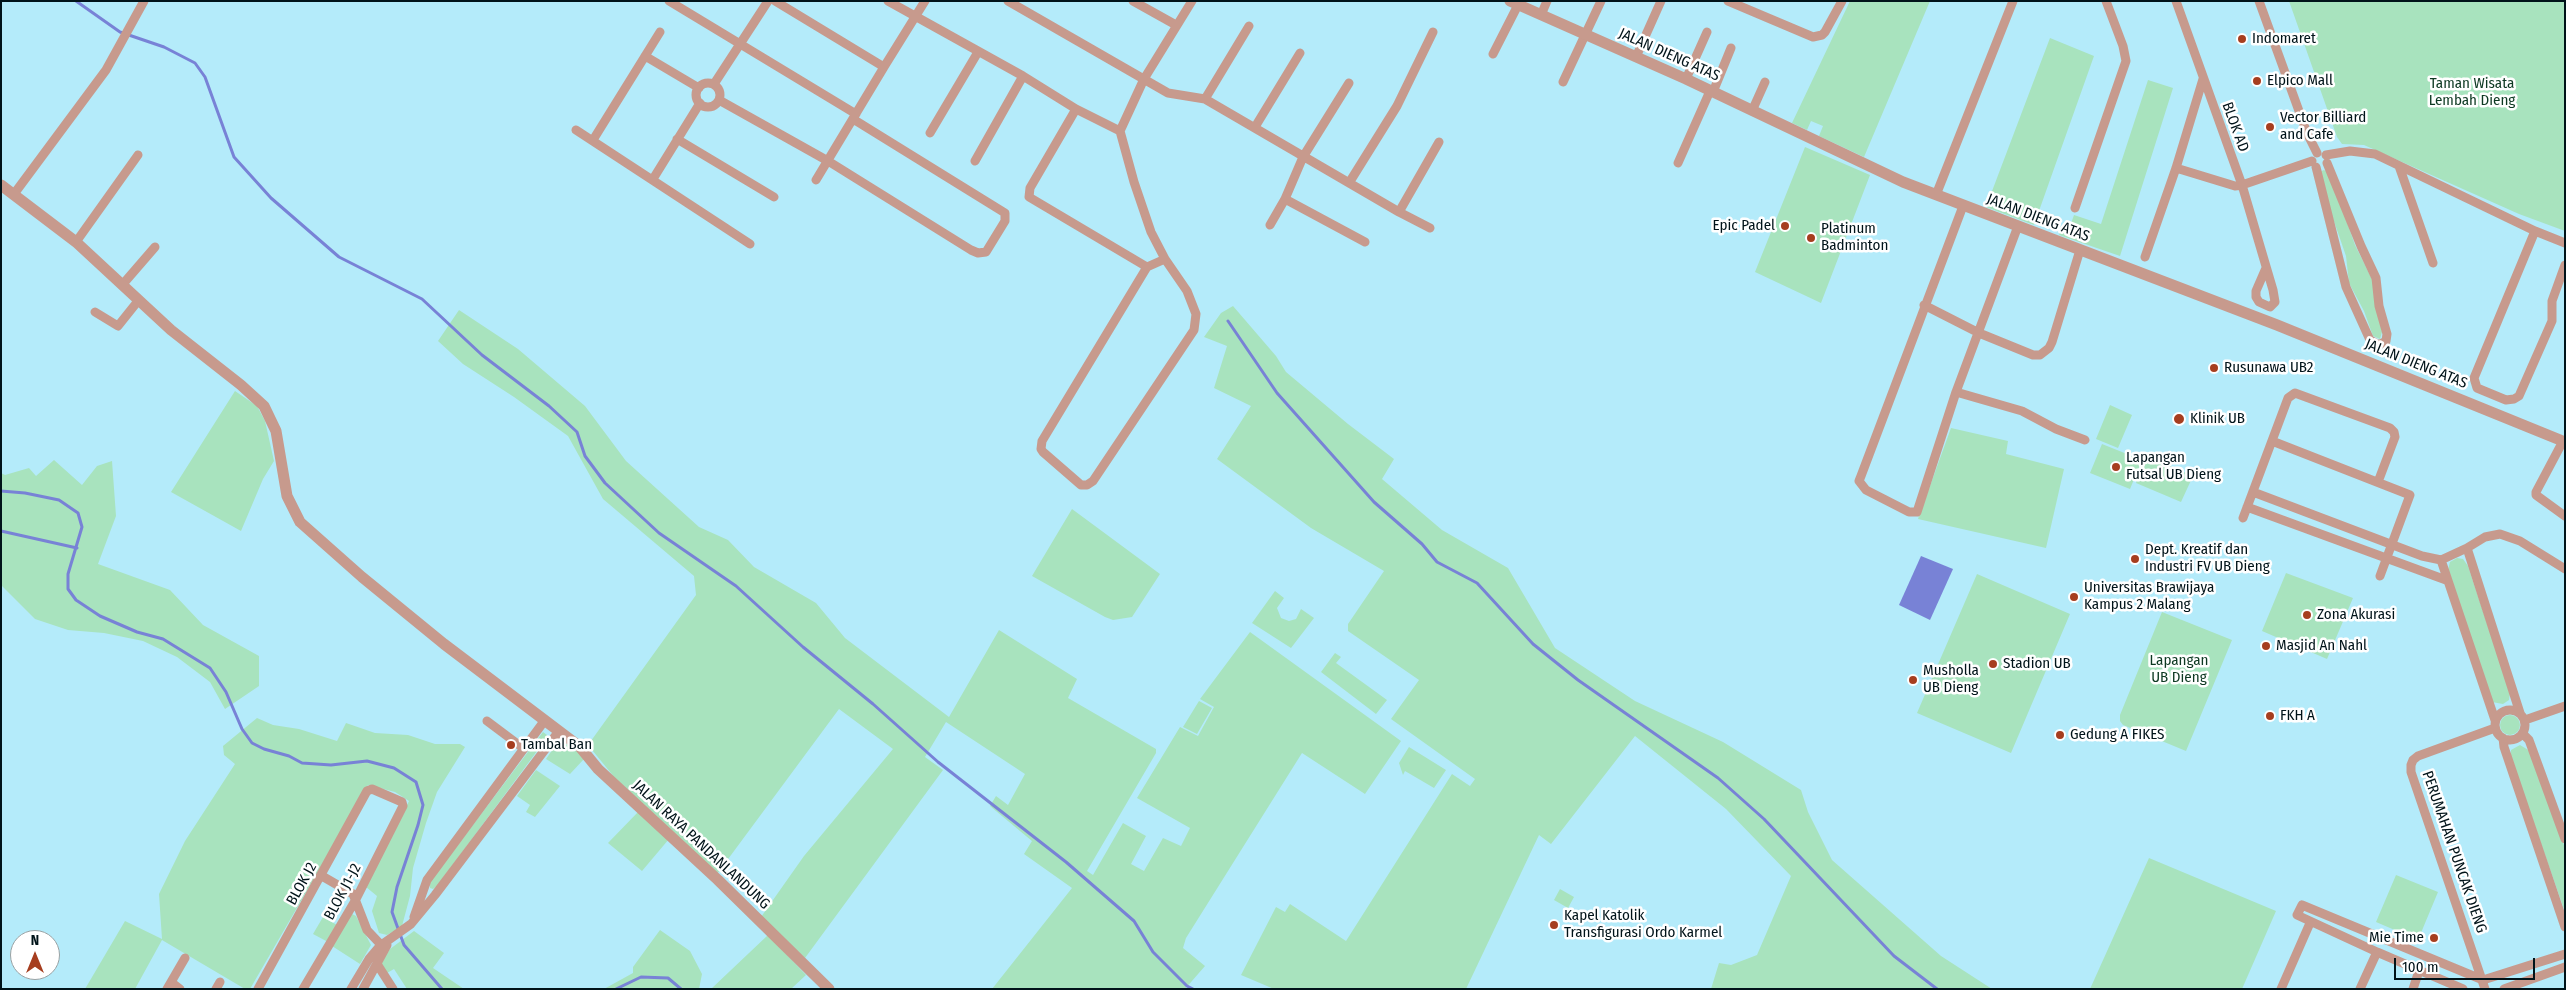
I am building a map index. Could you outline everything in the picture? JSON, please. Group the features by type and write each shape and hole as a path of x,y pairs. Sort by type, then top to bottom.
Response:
{"street":[{"path":"14,194 106,70 144,1"},
{"path":"669,1 1002,210 1006,215 1005,221 986,252 978,253 828,161 719,100"},
{"path":"714,84 768,1"},
{"path":"775,1 884,67"},
{"path":"888,1 1023,76 1076,109 1120,131"},
{"path":"816,180 925,1"},
{"path":"1008,1 1168,93 1205,99 1303,157 1430,228"},
{"path":"1133,1 1176,25"},
{"path":"1165,259 1147,267 1041,445 1043,452 1081,485 1087,485 1093,481 1194,330 1196,314 1194,307 1187,291 1165,259 1144,214 1120,131 1144,79 1192,1"},
{"path":"1541,14 1547,1"},
{"path":"1563,82 1601,1"},
{"path":"1636,57 1661,1"},
{"path":"1728,1 1813,37 1822,35 1825,32 1842,1"},
{"path":"1936,195 2013,1"},
{"path":"2075,208 2126,61 2123,46 2106,1"},
{"name":"BLOK AD","path":"2176,1 2242,185 2266,268"},
{"path":"2259,1 2307,133 2376,278 2387,334 2386,341 2379,344 2370,340 2346,288 2319,160"},
{"path":"1493,54 1514,3"},
{"name":"JALAN DIENG ATAS","path":"1514,3 1686,79 1807,138 1936,195 2277,325 2564,442"},
{"path":"1205,99 1248,26"},
{"path":"593,140 660,32"},
{"path":"1349,183 1397,106 1433,32"},
{"path":"1686,79 1707,32"},
{"path":"1678,162 1731,48"},
{"path":"930,133 978,52"},
{"path":"1255,127 1300,53"},
{"path":"645,56 699,88"},
{"path":"975,161 1023,76"},
{"name":"BLOK AD","path":"2145,257 2176,168 2203,79"},
{"path":"1752,110 1765,82"},
{"path":"708,83 714,84 720,93 719,100 710,106 700,103 696,94 699,88 708,83"},
{"path":"1270,226 1285,199 1303,157 1349,83"},
{"path":"653,179 700,103"},
{"path":"1076,109 1030,188 1029,196 1147,267"},
{"path":"576,130 750,244"},
{"path":"677,139 774,196"},
{"path":"1400,212 1439,142"},
{"path":"2176,168 2235,186 2319,160 2362,151 2374,154 2535,231 2565,243"},
{"path":"76,242 138,155"},
{"path":"2399,166 2433,263"},
{"name":"JALAN RAYA PANDANLANDUNG","path":"1,185 76,242 123,284 138,301 264,406 276,431 288,496 300,522 362,577 444,644 580,747 598,769 718,880 828,989"},
{"path":"1285,199 1365,242"},
{"path":"1963,206 1924,305 1859,482 1866,490 1909,512 1917,512 1956,392 2018,226"},
{"path":"2535,231 2474,378 2477,388 2506,400 2519,396 2552,321 2552,301 2565,265"},
{"path":"123,284 155,247"},
{"path":"1924,305 1979,333 2034,355 2045,352 2052,342 2080,250"},
{"path":"96,312 118,326 138,301"},
{"path":"1956,392 2022,411 2056,429 2085,440"},
{"path":"2243,518 2288,398 2295,392 2390,428 2394,432 2395,437 2378,482"},
{"path":"2272,441 2410,495 2380,576"},
{"path":"2564,442 2536,495 2565,516"},
{"path":"2253,492 2422,556 2440,560 2467,548 2485,537 2500,534 2509,536 2565,569"},
{"path":"2247,507 2446,580"},
{"path":"2467,548 2522,716 2523,734 2529,740 2565,839"},
{"path":"2440,560 2495,724 2503,738 2565,927"},
{"path":"2495,724 2505,710 2522,716 2565,706"},
{"path":"487,721 523,748"},
{"name":"PERUMAHAN PUNCAK DIENG","path":"2484,985 2411,772 2411,765 2418,756 2495,724"},
{"path":"411,924 427,880 523,748 552,725"},
{"path":"351,989 368,959 411,924 552,725"},
{"path":"2503,738 2516,739 2523,734"},
{"name":"BLOK J1-J2","path":"304,989 354,901 402,806 402,802 372,789 367,791"},
{"name":"BLOK J2","path":"258,989 322,876 367,791"},
{"path":"322,876 353,894 354,901 367,930 386,945"},
{"path":"2463,989 2297,915 2302,905 2484,985 2565,954"},
{"path":"2281,989 2310,922"},
{"path":"363,989 386,945"},
{"path":"2360,989 2377,952"},
{"path":"180,989 169,985 185,958"},
{"path":"377,964 394,989"},
{"path":"2504,989 2565,967"},
{"path":"2413,989 2419,971"}],"green space":[{"path":"1850,1 1930,1 1864,157 1819,136 1823,126 1811,121 1807,130 1792,123"},
{"name":"Taman Wisata Lembah Dieng","path":"2289,1 2565,1 2565,231 2519,214 2364,145 2342,144 2337,137"},
{"path":"2050,38 2094,56 2034,225 1986,207"},
{"path":"2148,80 2173,88 2120,256 2059,235 2061,230 2068,232 2074,215 2101,224"},
{"path":"1805,147 1870,175 1821,303 1755,272"},
{"path":"2324,170 2330,174 2355,245 2373,281 2382,332 2380,339 2373,336 2364,311 2349,283 2346,256 2319,178 2319,172"},
{"path":"1233,306 1276,356 1286,372 1348,424 1394,459 1382,479 1442,530 1508,568 1555,648 1635,701 1723,742 1801,790 1808,812 1832,860 1941,956 1992,989 1711,989 1719,963 1731,965 1757,955 1791,876 1726,809 1635,736 1551,844 1539,835 1466,989 1274,989 1241,975 1276,907 1285,912 1290,904 1346,941 1452,774 1470,786 1475,779 1391,719 1419,680 1348,631 1348,624 1384,571 1311,528 1217,459 1251,406 1214,388 1227,346 1204,337 1221,313"},
{"path":"459,310 518,349 585,406 626,461 699,527 728,540 754,567 816,603 845,638 949,717 999,630 1077,679 1068,698 1156,749 1156,753 1087,871 1093,875 1123,823 1146,836 1131,864 1144,871 1163,838 1181,846 1190,828 1137,798 1180,727 1198,736 1214,707 1200,699 1250,632 1401,741 1365,794 1302,753 1186,938 1183,948 1205,966 1185,989 992,989 1072,888 1024,854 1032,841 990,806 996,796 1008,805 1025,774 946,722 925,757 943,770 805,958 761,917 804,856 893,749 839,709 717,874 615,778 588,745 696,595 694,576 603,499 568,436 514,397 463,364 438,341"},
{"path":"235,391 257,406 265,421 274,461 263,479 241,531 171,492"},
{"path":"2110,405 2132,415 2118,448 2096,439"},
{"path":"1951,428 2008,441 2006,454 2064,469 2046,548 1918,519"},
{"name":"Lapangan Futsal UB Dieng","path":"2102,444 2142,460 2130,489 2090,473"},
{"path":"2147,456 2193,476 2181,502 2136,483"},
{"path":"54,460 82,485 97,466 112,461 116,516 98,564 170,590 203,625 259,656 259,686 225,709 210,682 177,657 143,641 104,633 68,630 35,619 1,585 1,473 5,475 29,468 36,476"},
{"path":"1072,509 1160,574 1132,617 1113,620 1105,617 1032,576"},
{"path":"2457,558 2463,559 2468,566 2510,693 2509,700 2503,704 2492,702 2448,570 2450,562"},
{"name":"Zona Akurasi","path":"2286,573 2353,598 2327,659 2262,631"},
{"name":"Stadion UB","path":"1977,574 2070,614 2011,753 1917,713"},
{"path":"1275,591 1284,598 1277,608 1281,618 1289,621 1296,619 1301,609 1314,618 1291,648 1252,623"},
{"name":"Lapangan UB Dieng","path":"2162,612 2232,640 2186,751 2123,725 2120,721 2120,715"},
{"path":"1335,653 1341,657 1336,663 1387,700 1376,714 1321,672"},
{"path":"1199,701 1212,708 1197,734 1183,727"},
{"path":"2506,715 2514,715 2520,721 2520,729 2514,735 2506,735 2500,729 2500,721"},
{"path":"257,718 273,725 299,729 337,741 346,723 375,733 408,735 435,744 460,744 465,747 437,792 426,823 413,868 410,896 402,926 387,935 379,933 372,911 377,896 366,887 409,801 395,792 368,785 250,989 245,989 162,940 135,989 85,989 125,921 162,939 159,894 185,841 235,764 224,755 223,746"},
{"path":"543,732 547,735 546,739 437,886 433,889 430,888 430,882"},
{"path":"563,742 580,753 584,759 570,774 546,759 555,746"},
{"path":"2520,745 2530,751 2565,848 2565,912 2511,758 2511,750"},
{"path":"1409,747 1446,770 1434,788 1405,771 1403,775 1399,763"},
{"path":"536,770 560,786 535,817 526,812 530,805 517,796"},
{"path":"638,812 669,839 642,871 608,843"},
{"path":"2149,858 2276,911 2242,989 2090,989"},
{"path":"2396,875 2438,892 2418,940 2376,922"},
{"path":"1560,889 1574,897 1568,908 1554,900"},
{"path":"350,913 356,916 371,945 360,964 332,946"},
{"path":"323,917 337,925 328,942 313,934"},
{"path":"660,930 690,951 702,974 699,989 604,989 633,973 633,967"},
{"path":"414,931 444,953 433,968 464,989 407,989 394,969 387,973 380,963 390,949"},
{"path":"768,935 806,975 791,989 711,989"}],"water":[{"path":"1921,556 1953,569 1930,620 1899,605"}],"waterway":[{"path":"76,1 120,32 164,47 195,63 205,77 234,157 271,198 339,257 422,299 482,355 549,406 577,432 585,456 605,483 659,533 736,586 803,647 873,704 938,762 1066,862 1134,921 1153,952 1187,986 1193,989"},
{"path":"1228,321 1277,393 1374,502 1422,544 1437,562 1477,583 1533,644 1578,680 1718,778 1764,819 1894,956 1937,989"},
{"path":"1,491 25,493 59,500 78,513 82,527 68,574 68,589 76,600 100,616 137,632 163,639 210,668 226,692 242,729 252,743 264,749 289,756 302,763 331,765 367,761 394,768 416,782 423,805 397,887 392,912 404,945 442,989"},
{"path":"1,531 77,548"},
{"path":"616,989 641,977 668,978 681,989"}],"place":[{"name":"Indomaret","path":"2242,39"},
{"name":"Elpico Mall","path":"2257,81"},
{"name":"Vector Billiard and Cafe","path":"2270,127"},
{"name":"Epic Padel","path":"1785,226"},
{"name":"Platinum Badminton","path":"1811,238"},
{"name":"Rusunawa UB2","path":"2214,368"},
{"name":"Klinik UB","path":"2179,419"},
{"name":"Lapangan Futsal UB Dieng","path":"2116,467"},
{"name":"Dept. Kreatif dan Industri FV UB Dieng","path":"2135,559"},
{"name":"Universitas Brawijaya Kampus 2 Malang","path":"2074,597"},
{"name":"Zona Akurasi","path":"2307,615"},
{"name":"Masjid An Nahl","path":"2266,646"},
{"name":"Stadion UB","path":"1993,664"},
{"name":"Musholla UB Dieng","path":"1913,680"},
{"name":"FKH A","path":"2270,716"},
{"name":"Gedung A FIKES","path":"2060,735"},
{"name":"Tambal Ban","path":"511,745"},
{"name":"Kapel Katolik Transfigurasi Ordo Karmel","path":"1554,925"},
{"name":"Mie Time","path":"2434,938"}]}
